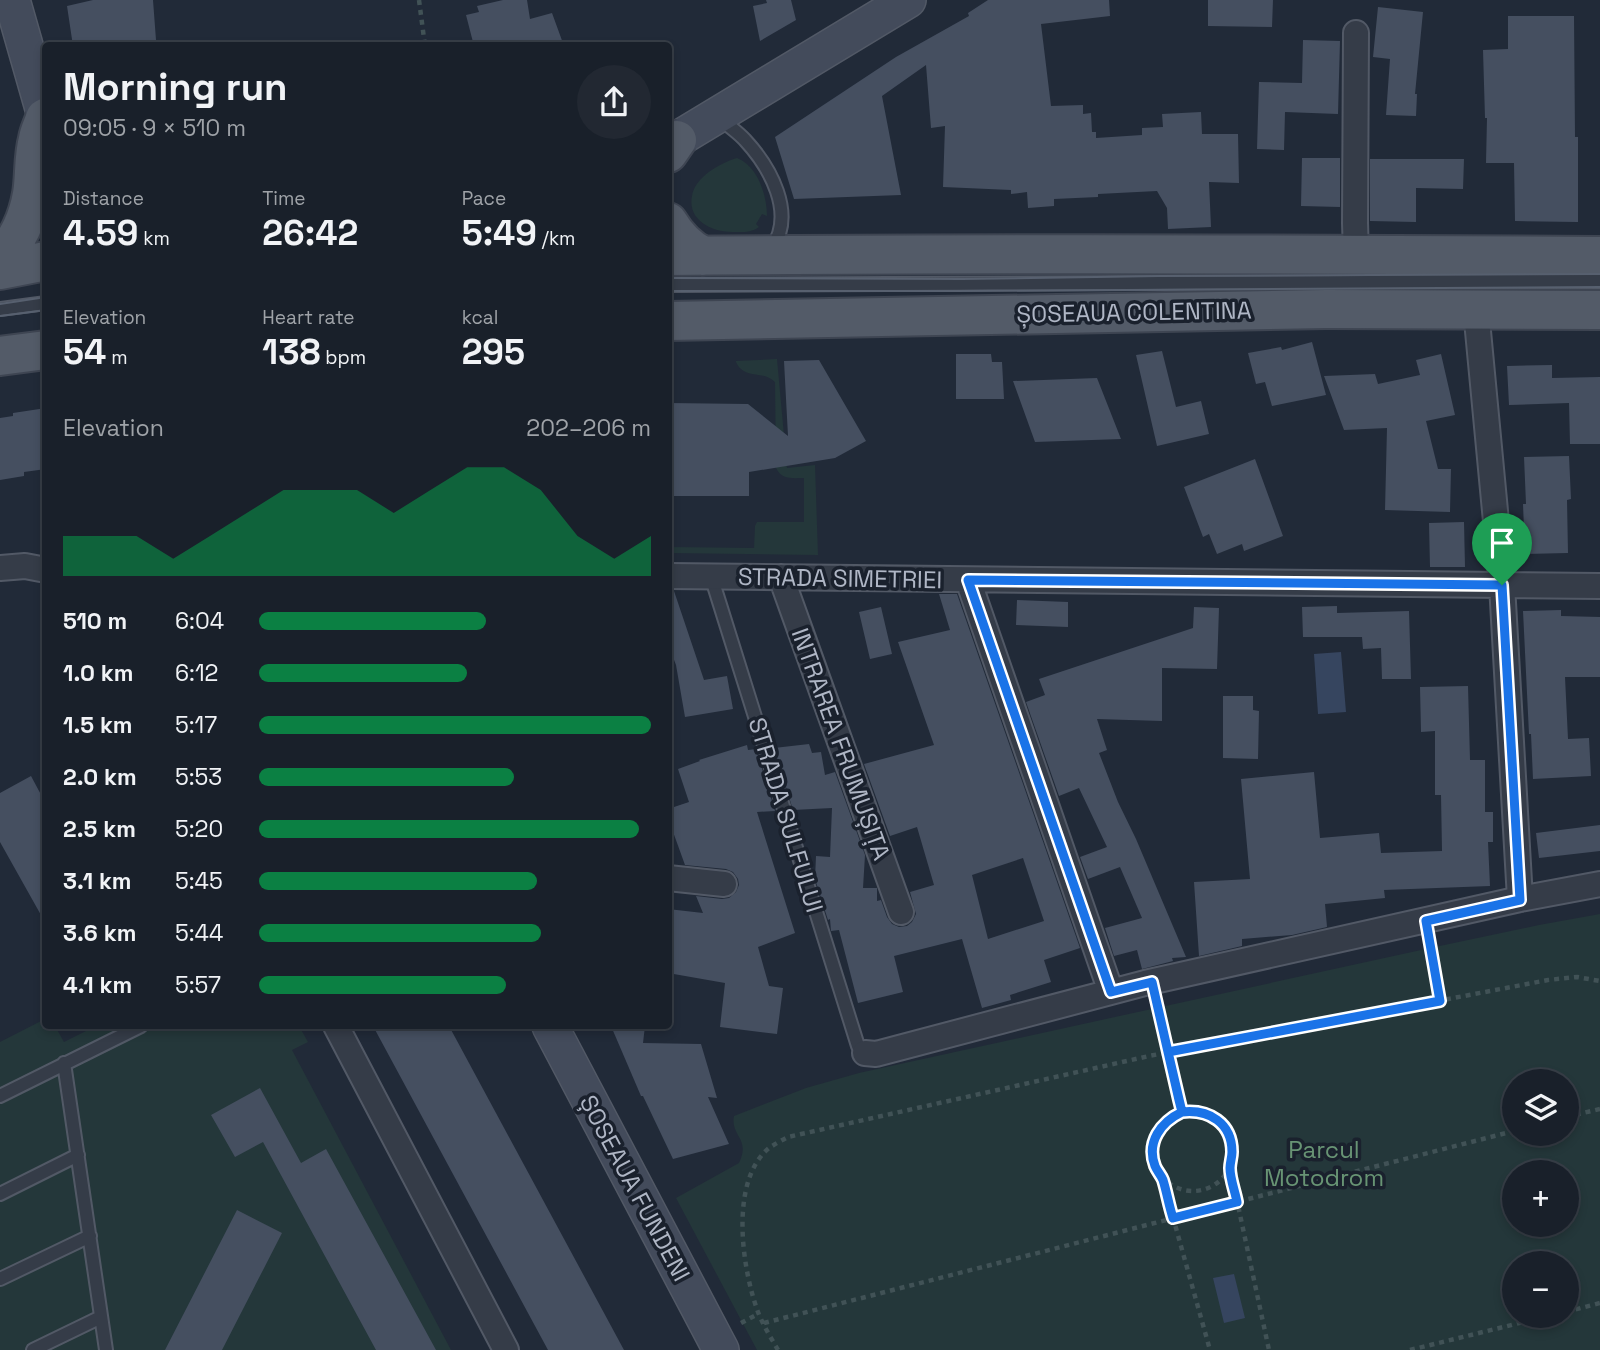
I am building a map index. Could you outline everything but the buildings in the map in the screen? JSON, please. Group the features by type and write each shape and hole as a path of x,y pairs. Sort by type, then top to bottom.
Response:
{"main road":[{"path":"12,0 42,104"},
{"path":"672,145 908,0"},
{"path":"0,257 15,241 28,211 33,192 38,138 42,128"},
{"path":"672,229 684,244 686,256 1600,256"},
{"path":"0,270 42,262"},
{"name":"ȘOSEAUA COLENTINA","path":"672,321 1326,309 1600,310"},
{"path":"0,356 42,351"},
{"name":"ȘOSEAUA FUNDENI","path":"529,1029 698,1350"},
{"name":"ȘOSEAUA FUNDENI","path":"552,1029 727,1338"}],"street":[{"path":"1356,33 1356,254"},
{"path":"1476,310 1502,585 1520,900"},
{"path":"0,568 24,566 42,569"},
{"name":"STRADA SIMETRIEI","path":"672,576 1600,586"},
{"name":"INTRAREA FRUMUȘIȚA","path":"781,577 901,912"},
{"path":"968,580 1111,992"},
{"path":"672,878 724,884"},
{"path":"865,1053 876,1054 1152,982 1600,884"},
{"path":"338,1029 506,1350"}],"lane":[{"path":"718,116 747,142 776,186 780,198 780,223 775,243 767,254"},
{"path":"672,285 1600,281"},
{"path":"0,309 42,304"},
{"name":"STRADA SULFULUI","path":"711,576 858,1046 865,1053"},
{"path":"0,1096 135,1029"},
{"path":"64,1063 106,1350"},
{"path":"0,1194 78,1155"},
{"path":"0,1279 90,1236"},
{"path":"33,1350 102,1317"}],"path":[{"path":"419,0 424,42"},
{"path":"1426,921 1440,1001"},
{"path":"778,1350 759,1314 746,1274 743,1216 753,1168 768,1148 788,1137 1168,1052 1548,980 1577,977 1600,981"},
{"path":"1152,982 1182,1112"},
{"path":"1579,1114 1600,1109"},
{"path":"1162,1177 1185,1190 1201,1190 1211,1186 1222,1178 1230,1167 1233,1154 1227,1130 1218,1120 1207,1114 1182,1112 1160,1127 1153,1152 1210,1350"},
{"path":"764,1323 1502,1134"},
{"path":"1230,1167 1269,1350"},
{"path":"1579,1308 1600,1303"},
{"path":"727,1338 759,1314"},
{"path":"1410,1350 1502,1327"}],"green space":[{"path":"737,158 751,168 760,182 767,216 762,214 756,224 759,227 750,231 717,230 697,218 693,212 692,196 703,177 723,163"},
{"path":"777,359 787,468 815,465 818,555 672,553 672,547 754,548 757,522 804,522 804,478 784,476 776,468 775,382 765,376 744,371 736,361"},
{"name":"Parcul Motodrom","path":"1600,914 1600,1350 757,1350 676,1198 739,1163 743,1148 735,1128 734,1116 806,1088 859,1073 1435,947"},
{"path":"42,1021 42,1029 57,1029 64,1042 90,1029 301,1029 308,1042 292,1050 451,1350 0,1350 0,1042"}],"water":[{"path":"1341,652 1346,712 1318,714 1314,654"},
{"path":"1234,1274 1245,1318 1224,1323 1213,1278"}],"tram line":[{"path":"672,278 962,279 1600,274"},
{"path":"672,291 1600,287"},
{"path":"0,304 42,298"},
{"path":"0,316 42,311"}],"route":[{"path":"1502,585 968,580 1111,992 1152,982 1158,1008 1179,1100 1182,1112 1160,1127 1153,1152 1173,1218 1237,1202 1230,1167 1233,1154 1227,1130 1218,1120 1207,1114 1182,1112 1179,1100 1168,1052 1440,1001 1426,921 1520,900 1502,585"}]}
